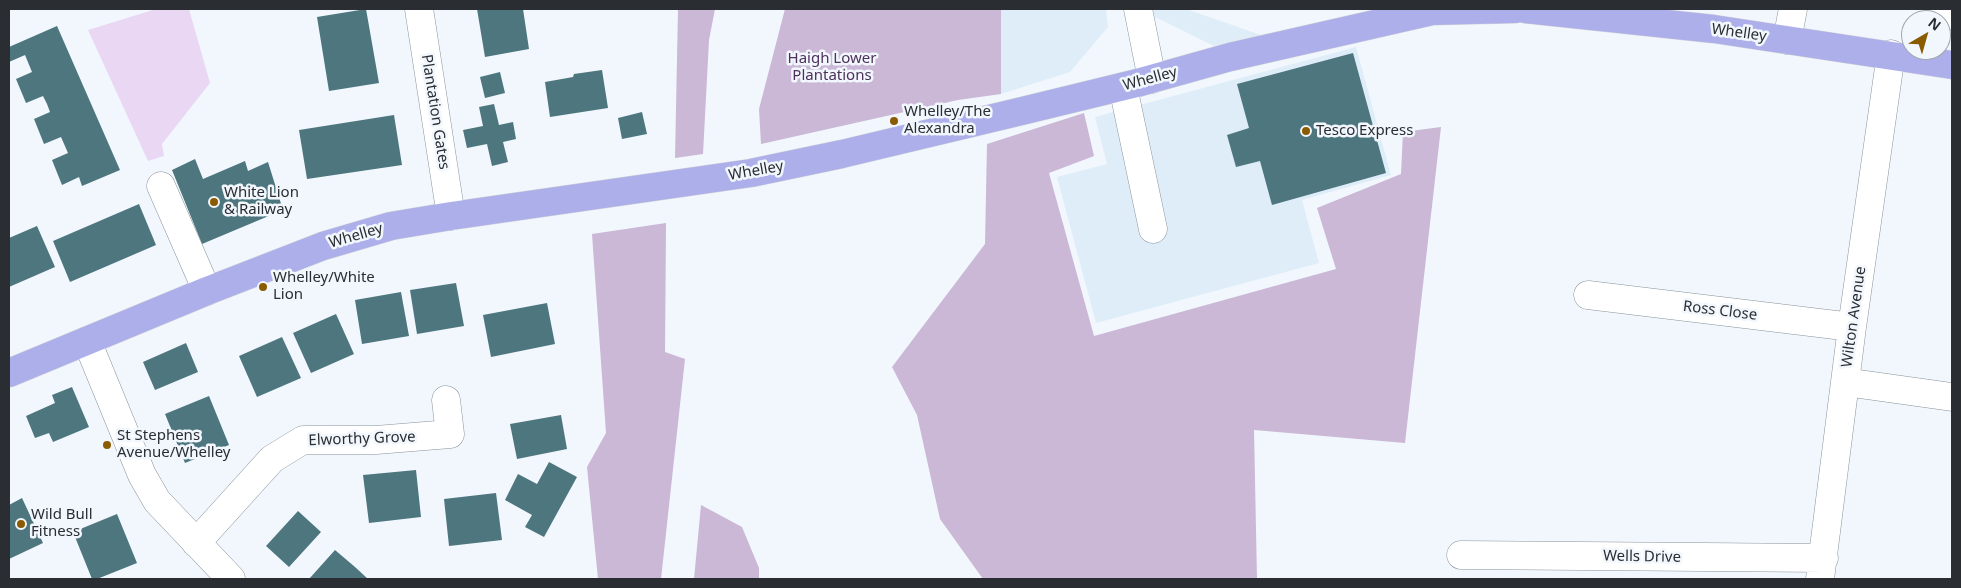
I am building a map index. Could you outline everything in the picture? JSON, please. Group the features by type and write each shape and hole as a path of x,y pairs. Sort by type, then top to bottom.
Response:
{"main road":[{"name":"Whelley","path":"9,373 207,291 323,246 391,226 751,173 842,154 1123,87 1230,57 1432,11 1516,9"},
{"name":"Whelley","path":"1525,9 1714,29 1901,55"}],"street":[{"name":"Plantation Gates","path":"419,9 451,216"},
{"path":"1138,9 1152,79"},
{"path":"1786,40 1793,9"},
{"name":"Wilton Avenue","path":"1822,569 1852,327 1891,54"},
{"path":"1123,87 1153,229"},
{"path":"161,186 207,291"},
{"name":"Ross Close","path":"1588,295 1852,327"},
{"path":"87,341 142,475 157,501 231,579"},
{"path":"1845,382 1952,397"},
{"name":"Elworthy Grove","path":"196,543 272,459 303,440 376,440 452,445 446,400"},
{"name":"Wells Drive","path":"1461,555 1822,569"}],"shaded area":[{"path":"156,9 189,9 210,83 162,144 164,156 148,161 88,30"},
{"path":"1001,9 1106,9 1108,27 1070,72 1001,94"},
{"path":"1150,9 1186,9 1264,36 1214,46 1153,16"},
{"path":"1356,47 1391,175 1302,200 1319,263 1096,323 1057,177 1107,164 1095,117"}],"green space":[{"path":"678,9 715,9 709,40 703,154 675,158"},
{"name":"Haigh Lower Plantations","path":"785,9 1001,9 1001,94 958,100 761,144 759,109"},
{"path":"1084,113 1094,156 1049,173 1094,336 1336,269 1317,208 1401,174 1403,132 1441,127 1405,443 1254,430 1257,579 983,579 940,519 917,415 892,367 985,244 987,144"},
{"path":"666,223 665,352 685,359 661,579 598,579 587,467 606,433 592,234"},
{"path":"701,505 742,527 759,568 759,579 694,579"}],"building":[{"path":"366,9 379,83 329,91 317,17"},
{"path":"477,9 523,9 529,49 485,57"},
{"path":"57,26 120,170 82,186 79,177 62,185 52,160 68,153 61,137 44,144 34,119 50,112 43,96 26,103 16,79 32,72 25,55 9,62 9,47"},
{"name":"Tesco Express","path":"1353,53 1386,173 1272,205 1260,161 1236,167 1227,135 1249,128 1237,84"},
{"path":"602,70 608,108 550,117 545,82 573,77 574,74"},
{"path":"500,72 505,93 485,98 480,77"},
{"path":"494,104 499,125 513,122 516,139 503,142 508,162 492,166 487,144 467,148 463,130 483,126 479,107"},
{"path":"642,112 647,134 622,139 618,118"},
{"path":"394,115 402,165 307,179 299,130"},
{"name":"White Lion & Railway","path":"195,159 203,179 245,161 248,171 268,162 283,210 202,244 172,170"},
{"path":"139,204 156,245 70,282 53,241"},
{"path":"37,226 55,267 9,287 9,238"},
{"path":"456,283 464,326 417,334 410,290"},
{"path":"401,292 409,336 362,344 355,300"},
{"path":"547,303 555,344 491,357 483,315"},
{"path":"336,314 354,354 311,373 293,333"},
{"path":"282,337 301,378 257,397 239,356"},
{"path":"186,343 198,372 155,390 143,362"},
{"path":"72,387 89,427 53,442 49,433 35,438 26,416 55,403 52,395"},
{"path":"209,396 229,445 185,463 165,414"},
{"path":"561,415 567,449 517,459 510,424"},
{"path":"549,462 577,477 544,537 525,527 532,515 505,500 518,474 537,484"},
{"path":"416,470 421,517 369,523 363,475"},
{"path":"496,493 502,540 449,546 444,499"},
{"name":"Wild Bull Fitness","path":"22,498 43,543 9,559 9,505"},
{"path":"298,511 321,532 289,567 266,546"},
{"path":"117,514 137,563 97,579 92,579 73,532"},
{"path":"335,550 355,567 368,579 309,579"}],"place":[{"name":"Whelley/The Alexandra","path":"894,121"},
{"name":"Tesco Express","path":"1306,131"},
{"name":"White Lion & Railway","path":"214,202"},
{"name":"Whelley/White Lion","path":"263,287"},
{"name":"St Stephens Avenue/Whelley","path":"107,445"},
{"name":"Wild Bull Fitness","path":"21,524"}]}
